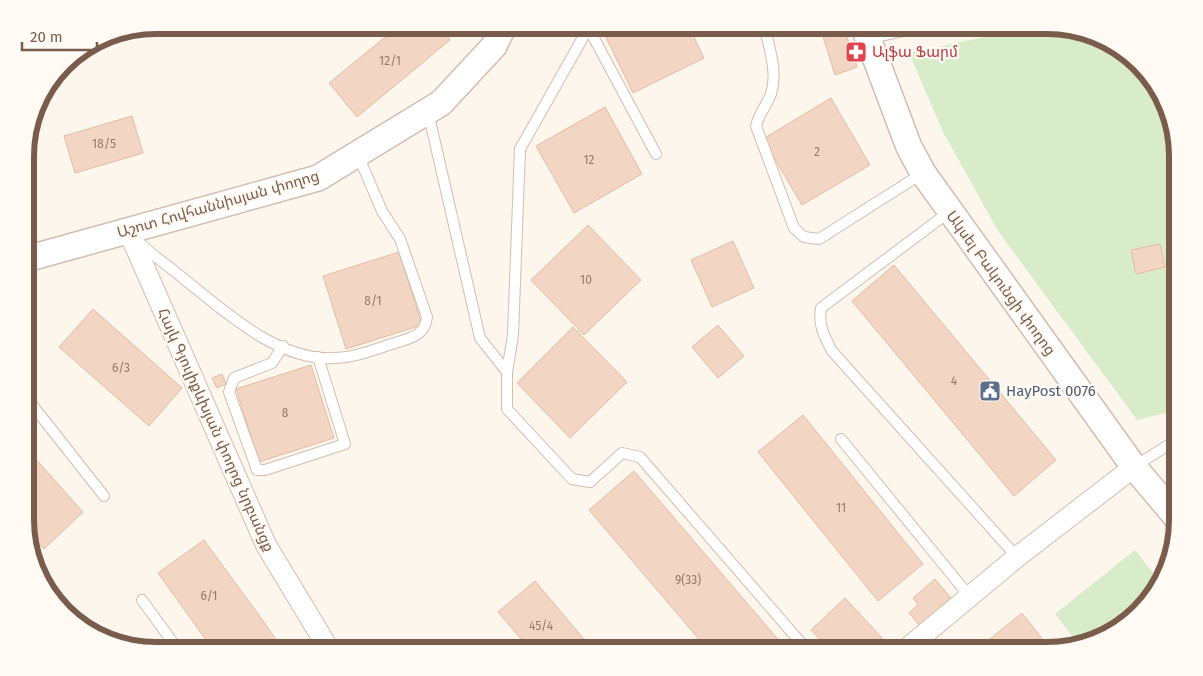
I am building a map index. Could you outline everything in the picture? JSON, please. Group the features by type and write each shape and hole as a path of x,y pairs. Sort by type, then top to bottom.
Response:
{"street":[{"name":"Աշոտ Հովհաննիսյան փողոց","path":"34,257 318,178 441,103 494,46 500,34"},
{"name":"Ակսել Բակունցի փողոց","path":"866,34 909,147 923,173 949,212 1134,467 1169,508"},
{"name":"Հայկ Գյուլիքևխյան փողոց նրբանցք","path":"128,230 266,545 325,642"},
{"path":"915,642 1017,557 1134,467"}],"lane":[{"path":"585,34 520,149 513,335 507,372 507,409 572,479 590,482 622,452 640,458 800,642"},
{"path":"593,34 656,154"},
{"path":"766,34 774,75 770,96 759,113 756,126 794,228 804,237 820,239 923,173"},
{"path":"428,112 480,338 507,372"},
{"path":"128,230 139,242 240,323 270,341 305,355 332,358 362,353 419,335 426,326 426,316 400,239 382,211 358,155"},
{"path":"949,212 822,308 819,318 821,330 832,351 1017,557"},
{"path":"283,346 272,363 234,378 230,392 257,470 265,470 345,444 318,357"},
{"path":"34,407 104,496"},
{"path":"841,439 970,597"},
{"path":"1134,467 1169,446"},
{"path":"142,600 172,642"}],"green space":[{"path":"999,34 1063,35 1094,43 1108,50 1134,69 1144,81 1163,116 1169,147 1169,412 1137,420 998,231 943,132 909,53"},
{"path":"1135,550 1156,576 1144,595 1128,612 1115,622 1087,636 1075,639 1055,614"}],"building":[{"path":"389,34 445,34 450,40 357,117 329,83"},
{"path":"604,34 692,34 704,58 633,93"},
{"path":"822,34 846,34 857,67 835,75"},
{"path":"831,98 870,165 802,205 763,139"},
{"path":"605,107 642,174 574,213 536,146"},
{"path":"132,116 143,153 75,173 64,136"},
{"path":"588,225 641,280 584,335 531,280"},
{"path":"733,241 754,288 712,307 691,260"},
{"path":"1160,244 1165,267 1136,274 1131,250"},
{"path":"399,252 422,325 346,349 323,276"},
{"path":"894,265 1056,460 1014,496 852,301"},
{"path":"93,309 182,388 149,426 59,347"},
{"path":"718,325 744,356 718,378 692,347"},
{"path":"573,327 627,382 570,438 517,383"},
{"path":"311,365 334,438 259,462 236,389"},
{"path":"222,374 226,384 217,388 212,378"},
{"path":"803,415 923,564 878,601 758,452"},
{"path":"34,457 83,512 44,549 36,540 35,536"},
{"path":"634,471 780,642 701,642 589,510"},
{"path":"204,540 278,642 208,642 158,573"},
{"path":"935,579 955,603 923,630 909,613 918,605 913,598"},
{"path":"535,581 586,642 518,642 521,639 498,612"},
{"path":"845,598 883,639 880,642 822,642 811,630"},
{"path":"1022,613 1045,642 986,642"}],"place":[{"name":"Ալֆա Ֆարմ","path":"856,52"},
{"name":"HayPost 0076","path":"990,391"}]}
